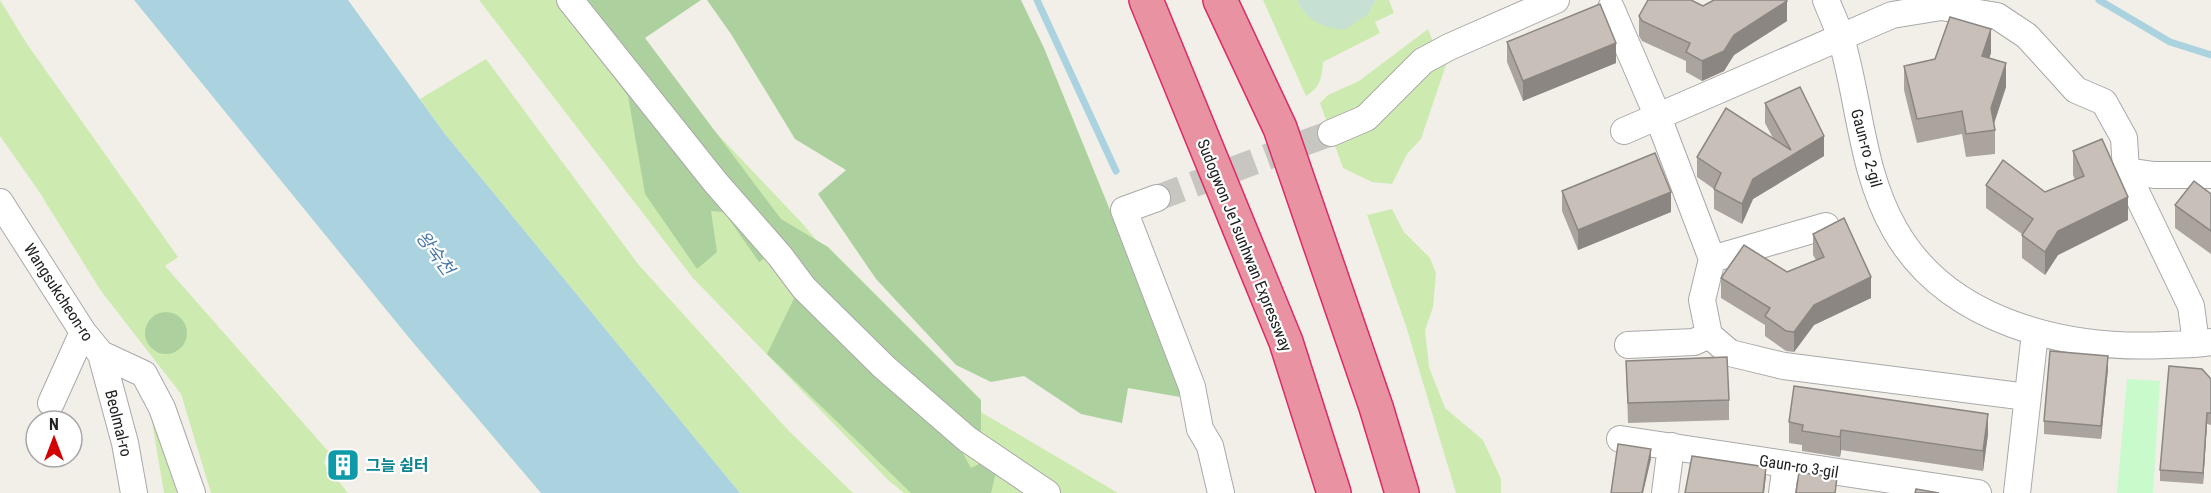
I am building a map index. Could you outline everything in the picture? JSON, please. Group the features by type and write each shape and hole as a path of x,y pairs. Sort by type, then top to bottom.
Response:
{"highway":[{"name":"Sudogwon Je1sunhwan Expressway","path":"1146,0 1286,342 1334,493"},
{"path":"1220,0 1280,128 1376,407 1402,493"}],"street":[{"path":"570,0 716,183 780,256 804,288 884,367 967,439 1047,493"},
{"path":"1330,133 1366,118 1423,61 1449,47 1556,0"},
{"name":"Gaun-ro 2-gil","path":"1826,0 1841,38 1869,167 1895,230 1927,273 1953,295 1989,315 2035,333 2090,343 2122,345 2204,342"},
{"path":"1611,8 1658,117 1712,259 1702,300 1709,335 1731,353 1784,366 2027,397"},
{"path":"1624,131 1892,15 1941,8 1997,16 2027,36 2076,90 2104,102 2124,138 2127,171 2191,306 2204,342"},
{"path":"2127,171 2211,175"},
{"path":"1157,198 1124,210 1192,387 1200,429 1210,446 1221,493"},
{"name":"Wangsukcheon-ro","path":"0,202 83,332 101,354 144,374 162,408 192,493"},
{"path":"1712,259 1826,226"},
{"path":"51,403 83,332"},
{"path":"2017,493 2035,333"},
{"path":"1628,345 1694,342 1709,335"},
{"name":"Beolmal-ro","path":"101,354 125,443 134,493"},
{"name":"Gaun-ro 3-gil","path":"1620,439 1786,464 1901,487 1978,493"},
{"path":"1665,493 1671,446"},
{"path":"1782,493 1786,464"}],"green space":[{"path":"0,0 27,44 178,257 165,266 328,451 324,463 348,493 211,493 181,394 101,291 38,190 0,136"},
{"path":"479,0 590,0 802,223 942,389 1118,493 904,493 889,481 692,277"},
{"path":"556,0 701,0 645,38 781,219 828,247 981,400 981,436 963,417 958,444 971,468 989,459 997,468 991,493 911,493 767,354 804,278 780,248 759,262 724,212 711,211 717,252 697,269 645,194 628,96"},
{"path":"707,0 1021,0 1044,48 1178,377 1180,397 1128,388 1122,423 1081,414 1024,376 991,382 956,365 876,279 818,194 846,170 795,139 731,34"},
{"path":"1263,0 1297,0 1301,8 1368,14 1376,0 1389,0 1394,13 1375,22 1380,33 1323,62 1319,82 1306,96"},
{"path":"1297,0 1376,0 1368,14 1344,30 1316,22"},
{"path":"1428,29 1435,47 1345,137 1385,118 1432,66 1449,56 1421,139 1407,154 1392,184 1372,182 1343,168 1320,103 1328,95 1359,81"},
{"path":"486,59 638,264 788,430 853,493 740,493 445,134 420,99"},
{"path":"1392,209 1404,232 1430,258 1436,273 1433,307 1425,330 1429,367 1445,408 1483,440 1501,479 1501,493 1456,493 1406,326 1367,215"},
{"path":"166,312 181,318 187,333 181,348 166,354 151,348 145,333 151,318"},
{"path":"2127,379 2160,381 2153,493 2117,493"},
{"path":"150,410 177,493 164,493"}],"water":[{"name":"왕숙천","path":"134,0 348,0 445,134 740,493 541,493 410,339"}],"building":[{"path":"1648,0 1691,0 1703,6 1714,0 1787,1 1734,35 1724,51 1702,61 1686,52 1690,43 1642,21 1639,16"},
{"path":"1600,4 1616,43 1523,81 1507,42"},
{"path":"1950,17 1991,29 1982,56 2006,63 1991,108 1995,130 1966,134 1962,111 1917,119 1904,66 1935,59"},
{"path":"1800,87 1824,136 1753,179 1742,204 1714,189 1721,173 1697,157 1726,108 1791,150 1765,103"},
{"path":"2102,139 2128,197 2058,231 2045,252 2022,235 2033,219 1986,185 2003,160 2045,192 2084,176 2073,151"},
{"path":"1655,153 1671,192 1578,230 1562,191"},
{"path":"2194,181 2211,194 2211,231 2175,205"},
{"path":"1844,218 1871,277 1814,305 1794,332 1786,331 1765,316 1770,308 1721,278 1744,245 1787,272 1824,257 1813,234"},
{"path":"2050,351 2108,356 2101,426 2044,421"},
{"path":"1727,357 1729,400 1628,403 1626,361"},
{"path":"2169,366 2202,369 2211,379 2211,413 2207,413 2203,473 2160,470"},
{"path":"1794,386 1988,414 1983,451 1841,430 1840,437 1802,431 1803,425 1789,422"},
{"path":"1618,444 1651,449 1642,493 1611,493"},
{"path":"1692,456 1766,467 1763,493 1685,493"},
{"path":"1799,472 1837,478 1835,493 1796,493"},
{"path":"1916,489 1939,493 1915,493"}],"waterway":[{"path":"1037,0 1116,171"},
{"path":"2099,0 2170,42 2211,55"}],"tunnel":[{"path":"1157,198 1331,133"}],"place":[{"name":"그늘 쉼터","path":"343,465"}]}
